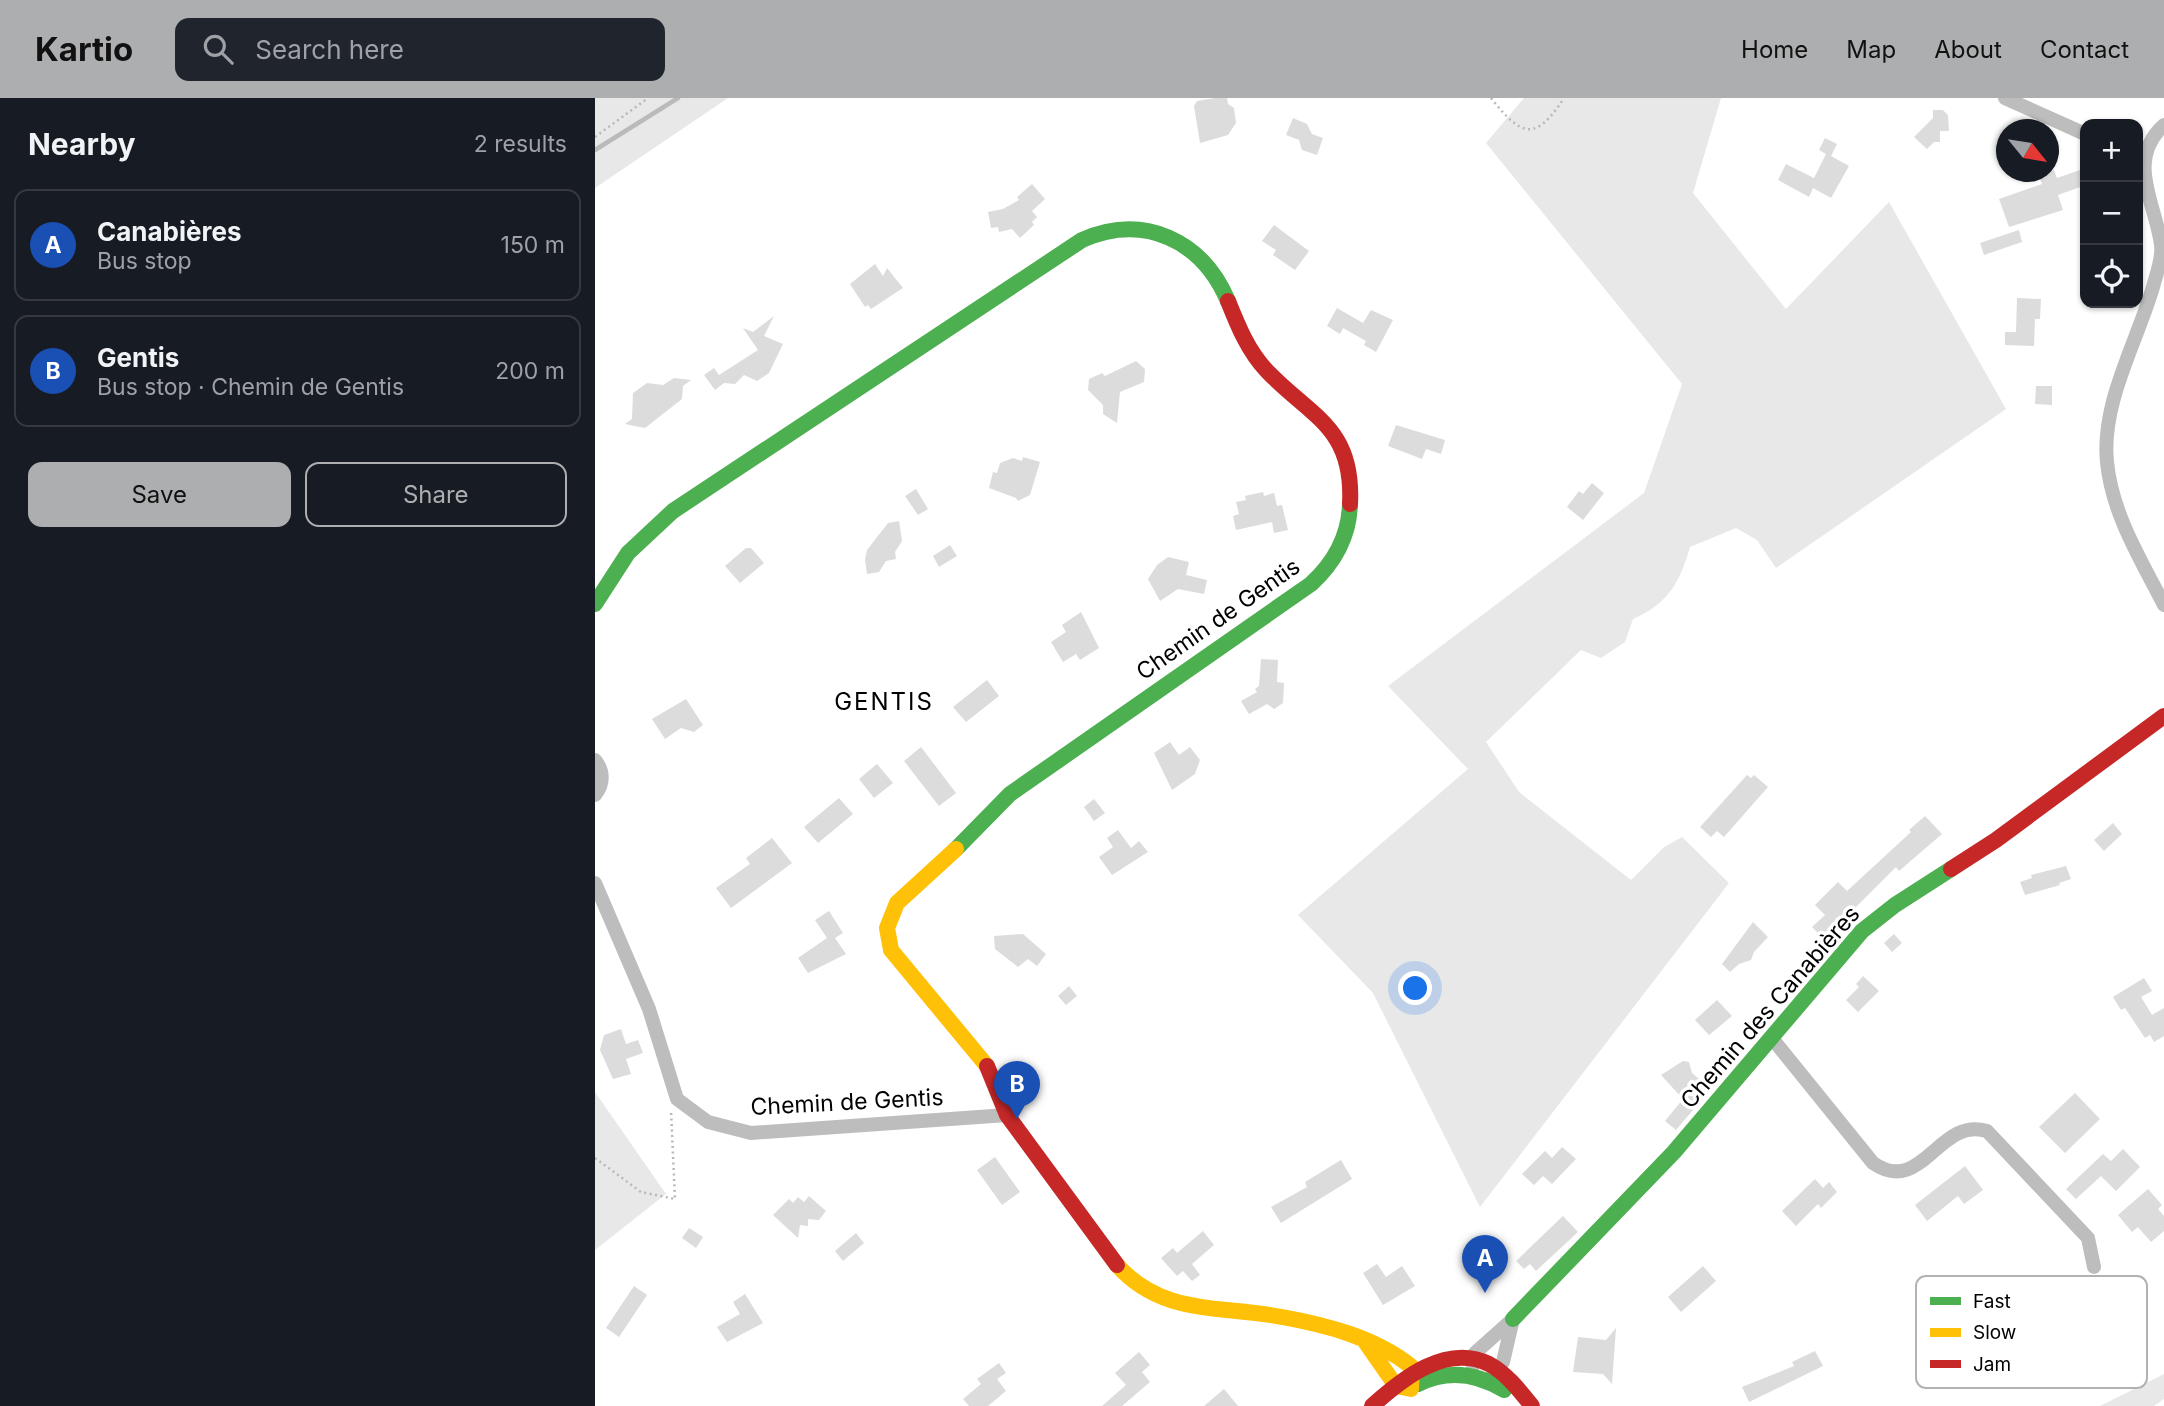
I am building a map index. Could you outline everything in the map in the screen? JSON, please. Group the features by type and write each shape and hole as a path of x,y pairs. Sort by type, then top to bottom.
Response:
{"street":[{"path":"2005,98 2080,132"},
{"path":"2143,155 2164,125"},
{"path":"2143,172 2162,247 2145,313 2109,418 2106,460 2120,516 2164,605"},
{"name":"Chemin de Gentis","path":"595,604 617,564 648,530 1062,251 1097,234 1137,231 1179,242 1197,253 1216,274 1258,361 1327,423 1339,443 1349,468 1349,519 1331,562 1316,578 1010,794 961,845 897,903 887,928 887,939 891,950 984,1059 1007,1115 1115,1263 1148,1293 1196,1308 1310,1322 1346,1333 1393,1352 1412,1367 1407,1383"},
{"name":"Chemin des Canabières","path":"1484,1371 1482,1346 1513,1319 1674,1152 1862,931 1895,905 1997,840 2164,716"},
{"path":"595,760 601,766 602,783 595,795"},
{"path":"595,883 649,1009 677,1099"},
{"path":"1771,1037 1873,1163 1884,1171 1897,1174 1912,1168 1961,1130 1975,1127 1987,1131 2088,1238 2094,1267"},
{"name":"Chemin de Gentis","path":"677,1099 708,1122 751,1133 1007,1115"},
{"path":"1372,1406 1407,1383 1440,1375 1484,1371 1506,1352 1513,1319"},
{"path":"1366,1343 1407,1383"},
{"path":"1484,1371 1524,1406"},
{"path":"1484,1371 1532,1406"},
{"path":"1384,1406 1407,1383"}],"path":[{"path":"595,137 648,98"},
{"path":"1491,98 1511,124 1530,130 1541,127 1564,98"},
{"path":"595,1158 641,1192 675,1199 677,1190 669,1113 677,1099"}],"shaded area":[{"path":"595,98 728,98 595,188"},
{"path":"1524,98 1721,98 1693,193 1786,309 1889,202 2006,409 1776,568 1757,540 1736,528 1690,547 1682,571 1671,590 1655,606 1633,619 1625,642 1601,658 1581,650 1486,742 1519,792 1631,880 1664,847 1682,837 1729,883 1480,1207 1373,993 1298,915 1468,769 1388,686 1644,493 1682,384 1486,143"},
{"path":"595,1092 666,1194 595,1250"},
{"path":"2164,1374 2164,1399 2154,1406 2100,1406 2136,1388 2147,1388 2147,1382"}],"building":[{"path":"1227,98 1228,104 1234,108 1236,123 1228,135 1200,143 1194,106 1197,101"},
{"path":"1933,110 1943,110 1948,115 1949,131 1940,131 1940,142 1934,142 1927,149 1914,137 1933,118"},
{"path":"1293,118 1307,124 1312,134 1323,138 1317,155 1302,150 1299,140 1286,135"},
{"path":"1825,138 1837,144 1831,156 1849,166 1831,198 1813,188 1809,197 1778,180 1786,164 1814,178 1826,154 1819,150"},
{"path":"2080,170 2080,187 2058,195 2063,210 2009,227 1999,199 2042,184 2041,182 2059,182 2059,177"},
{"path":"1032,184 1045,199 1032,211 1037,217 1032,222 1034,225 1020,238 1012,229 999,232 998,227 991,228 988,212 1003,209 1019,200 1017,197"},
{"path":"1274,225 1309,251 1295,270 1273,255 1276,250 1262,241"},
{"path":"2019,230 2022,242 1984,255 1980,243"},
{"path":"875,264 883,276 887,268 903,288 871,309 868,305 865,307 850,284"},
{"path":"2017,298 2041,299 2040,319 2035,319 2034,346 2005,345 2005,332 2016,332"},
{"path":"1337,308 1363,323 1371,310 1393,320 1376,352 1364,345 1366,341 1343,328 1340,334 1327,326"},
{"path":"774,316 764,336 783,344 769,373 757,381 744,375 735,384 724,383 715,390 704,375 714,368 719,375 758,350 743,328 753,332"},
{"path":"1136,361 1145,369 1144,382 1120,392 1117,423 1103,414 1103,405 1088,390 1089,379 1102,373 1105,376"},
{"path":"674,378 691,380 683,386 682,399 645,428 625,424 632,419 633,393 647,383 663,385"},
{"path":"2036,386 2052,386 2052,405 2035,404"},
{"path":"1396,425 1445,440 1441,454 1426,449 1422,459 1388,446"},
{"path":"1023,457 1040,462 1030,495 1018,501 989,488 993,472 997,473 1000,463 1013,458 1022,461"},
{"path":"1592,483 1604,493 1583,520 1567,507 1579,491 1583,494"},
{"path":"916,489 928,509 918,515 905,496"},
{"path":"1263,492 1264,496 1274,493 1277,506 1282,505 1288,530 1274,533 1272,522 1236,530 1233,516 1239,514 1236,502 1246,500 1245,496"},
{"path":"899,521 902,541 895,552 896,559 886,561 879,572 867,574 867,550 888,523"},
{"path":"950,545 957,556 939,567 933,556"},
{"path":"746,548 751,548 764,563 740,583 725,566"},
{"path":"1168,557 1189,562 1186,575 1207,580 1204,594 1178,589 1160,601 1148,579 1157,565"},
{"path":"1081,612 1099,648 1080,660 1076,654 1063,662 1051,642 1066,632 1062,625"},
{"path":"1261,659 1278,660 1277,682 1284,683 1283,703 1274,709 1267,704 1249,714 1241,701 1257,692 1255,689 1259,686"},
{"path":"987,680 999,696 966,722 953,707"},
{"path":"686,699 703,725 694,732 681,728 665,739 652,719"},
{"path":"1170,742 1179,755 1190,747 1200,760 1195,774 1172,790 1154,753"},
{"path":"921,747 956,793 939,806 904,761"},
{"path":"877,764 893,783 874,798 859,779"},
{"path":"1747,775 1751,778 1754,775 1768,787 1724,837 1717,831 1711,837 1700,827"},
{"path":"839,798 853,814 818,843 804,827"},
{"path":"1094,799 1105,813 1094,821 1084,807"},
{"path":"1925,816 1942,834 1899,871 1896,867 1854,909 1852,907 1821,936 1812,927 1825,915 1815,905 1838,882 1847,891"},
{"path":"2113,823 2122,834 2104,851 2094,840"},
{"path":"1118,830 1131,848 1139,841 1148,852 1112,875 1099,857 1113,847 1107,838"},
{"path":"772,838 792,863 731,908 716,888 750,864 746,858"},
{"path":"2066,866 2071,879 2025,895 2020,882 2032,878 2031,875"},
{"path":"829,911 843,933 835,938 846,954 808,973 798,958 827,938 815,920"},
{"path":"1753,922 1768,937 1754,952 1751,960 1739,964 1730,972 1722,964"},
{"path":"1023,934 1046,954 1037,966 1028,959 1018,967 995,949 994,936"},
{"path":"1894,934 1902,943 1892,952 1884,943"},
{"path":"1863,976 1879,991 1858,1012 1846,1000 1859,987 1856,984"},
{"path":"2144,978 2152,991 2141,997 2152,1015 2164,1008 2164,1036 2154,1042 2150,1035 2145,1038 2125,1008 2121,1010 2113,997"},
{"path":"1069,986 1077,996 1066,1005 1058,996"},
{"path":"1717,1000 1732,1016 1709,1035 1695,1020"},
{"path":"621,1029 626,1044 638,1040 643,1053 626,1059 631,1074 613,1079 600,1050 604,1035"},
{"path":"1683,1061 1689,1062 1692,1073 1711,1089 1676,1130 1665,1121 1683,1099 1661,1075"},
{"path":"2075,1093 2100,1119 2065,1153 2039,1127"},
{"path":"1562,1147 1576,1159 1552,1184 1543,1176 1534,1185 1522,1174 1545,1151 1552,1158"},
{"path":"2123,1149 2140,1167 2116,1191 2101,1176 2076,1199 2066,1189 2103,1154 2111,1161"},
{"path":"995,1157 1020,1192 1002,1205 977,1170"},
{"path":"1341,1160 1352,1179 1281,1223 1271,1207 1307,1187 1305,1182"},
{"path":"1965,1166 1983,1190 1964,1204 1958,1196 1927,1221 1915,1205"},
{"path":"1815,1179 1823,1188 1829,1182 1837,1192 1821,1208 1818,1204 1796,1226 1782,1211"},
{"path":"2148,1189 2162,1205 2158,1209 2164,1216 2164,1231 2151,1242 2138,1227 2132,1232 2118,1215"},
{"path":"809,1196 826,1211 819,1220 808,1219 808,1226 800,1225 798,1238 773,1215 789,1199 793,1203 798,1197 804,1202"},
{"path":"1563,1216 1578,1232 1536,1271 1530,1264 1524,1269 1516,1261"},
{"path":"689,1228 703,1237 696,1248 682,1238"},
{"path":"1203,1231 1214,1245 1192,1264 1200,1275 1192,1281 1183,1271 1177,1276 1161,1258 1173,1248 1177,1253"},
{"path":"856,1233 864,1243 843,1261 835,1251"},
{"path":"1377,1264 1386,1277 1402,1266 1415,1286 1383,1305 1363,1273"},
{"path":"1703,1266 1716,1281 1681,1312 1668,1297"},
{"path":"634,1286 647,1295 619,1337 606,1328"},
{"path":"745,1294 763,1323 727,1342 717,1327 740,1314 733,1302"},
{"path":"1616,1328 1612,1384 1603,1374 1573,1372 1578,1337 1606,1340"},
{"path":"1815,1351 1823,1366 1749,1402 1742,1387 1794,1366 1792,1362"},
{"path":"1139,1352 1150,1365 1142,1372 1150,1382 1122,1406 1102,1406 1126,1385 1115,1373"},
{"path":"999,1363 1006,1373 997,1379 1006,1391 988,1406 969,1406 963,1399 981,1384 977,1379"},
{"path":"1224,1389 1238,1406 1204,1406"}],"waterway":[{"path":"595,150 678,98"}],"traffic: fast":[{"path":"595,604 628,553 673,511 1082,240 1105,232 1127,230 1149,231 1169,238 1187,248 1203,262 1228,301"},
{"path":"956,849 1010,794 1311,584 1327,567 1339,548 1347,527 1350,504"},
{"path":"1513,1319 1674,1152 1862,931 1895,905 1951,869"},
{"path":"1418,1384 1440,1376 1462,1375 1483,1380 1504,1390"}],"traffic: slow":[{"path":"956,849 897,903 887,928 891,950 987,1066"},
{"path":"1117,1265 1153,1293 1173,1301 1299,1320 1367,1341 1412,1367 1411,1389 1396,1386 1366,1343"}],"traffic: jam":[{"path":"1228,301 1244,338 1260,363 1314,413 1337,440 1345,457 1350,504"},
{"path":"1951,869 1996,840 2164,716"},
{"path":"987,1066 1007,1115 1117,1265"},
{"path":"1372,1406 1411,1375 1441,1361 1457,1358 1489,1364 1501,1372 1532,1406"}],"place":[{"name":"Gentis","path":"1017,1119"},
{"name":"Canabières","path":"1485,1293"}],"district":[{"name":"GENTIS","path":"884,701"}]}
